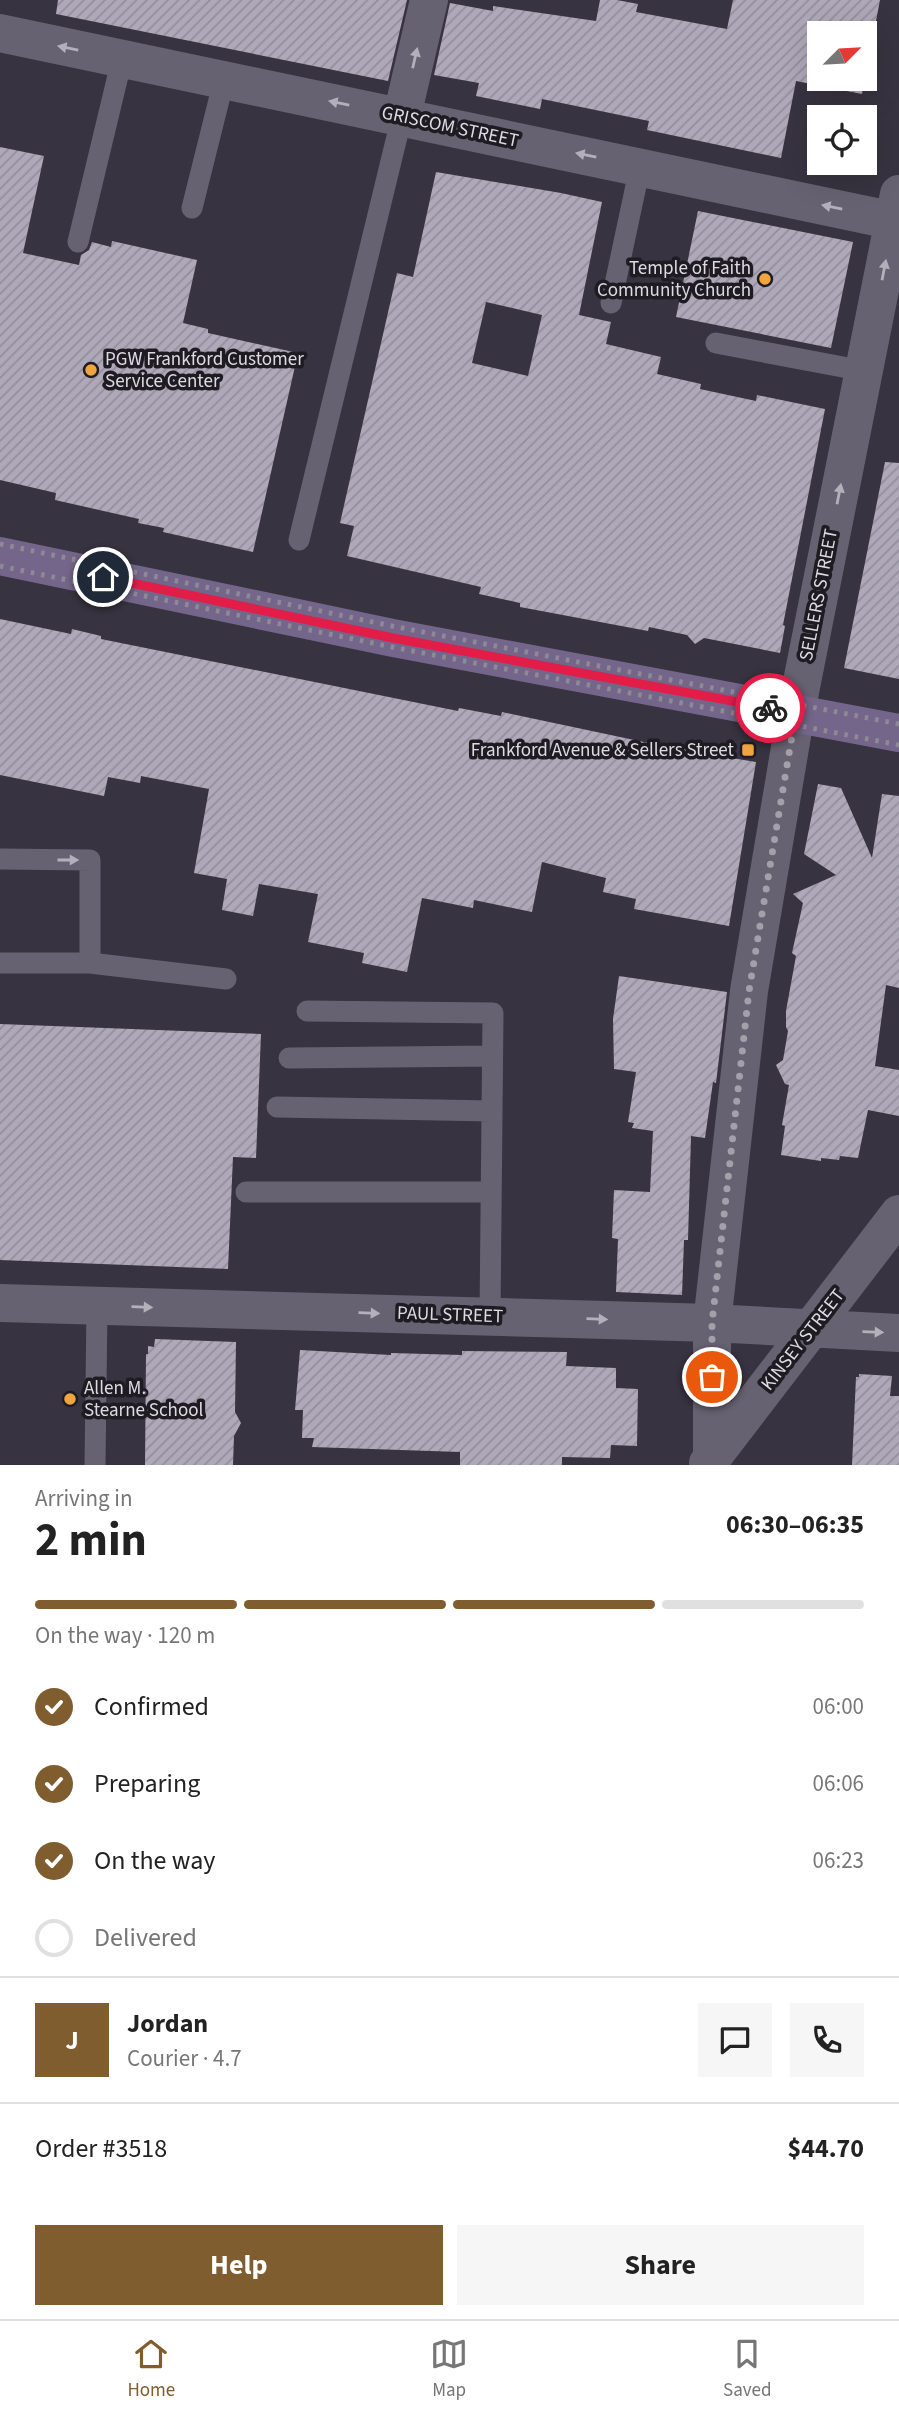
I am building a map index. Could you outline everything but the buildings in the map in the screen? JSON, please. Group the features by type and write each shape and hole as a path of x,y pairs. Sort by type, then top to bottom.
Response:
{"main road":[{"path":"0,556 393,638 899,733"}],"street":[{"path":"402,116 429,0"},
{"name":"GRISCOM STREET","path":"0,33 640,167 897,212"},
{"name":"SELLERS STREET","path":"709,1462 712,1323 749,991 796,712 897,212"},
{"name":"KINSEY STREET","path":"709,1462 899,1214"},
{"name":"PAUL STREET","path":"0,1303 712,1323 899,1334"}],"lane":[{"path":"78,242 122,59"},
{"path":"192,208 224,80"},
{"path":"299,540 402,116"},
{"path":"611,303 640,167"},
{"path":"716,343 864,371"},
{"path":"0,859 90,860 90,963"},
{"path":"0,963 90,963 226,979"},
{"path":"307,1011 492,1013 490,1317"},
{"path":"289,1058 492,1056"},
{"path":"277,1107 492,1111"},
{"path":"246,1192 491,1192"},
{"path":"95,1465 97,1306"}],"railway":[{"path":"0,544 392,626 899,724"},
{"path":"0,566 392,647 899,745"}],"way so far":[{"path":"712,1377 712,1323 749,991 796,712 770,708"}],"place":[{"name":"Temple of Faith Community Church","path":"765,279"},
{"name":"PGW Frankford Customer Service Center","path":"91,370"},
{"name":"Frankford Avenue & Sellers Street","path":"748,750"},
{"name":"Allen M. Stearne School","path":"70,1399"}],"route":[{"path":"103,577 393,638 770,708"}]}
